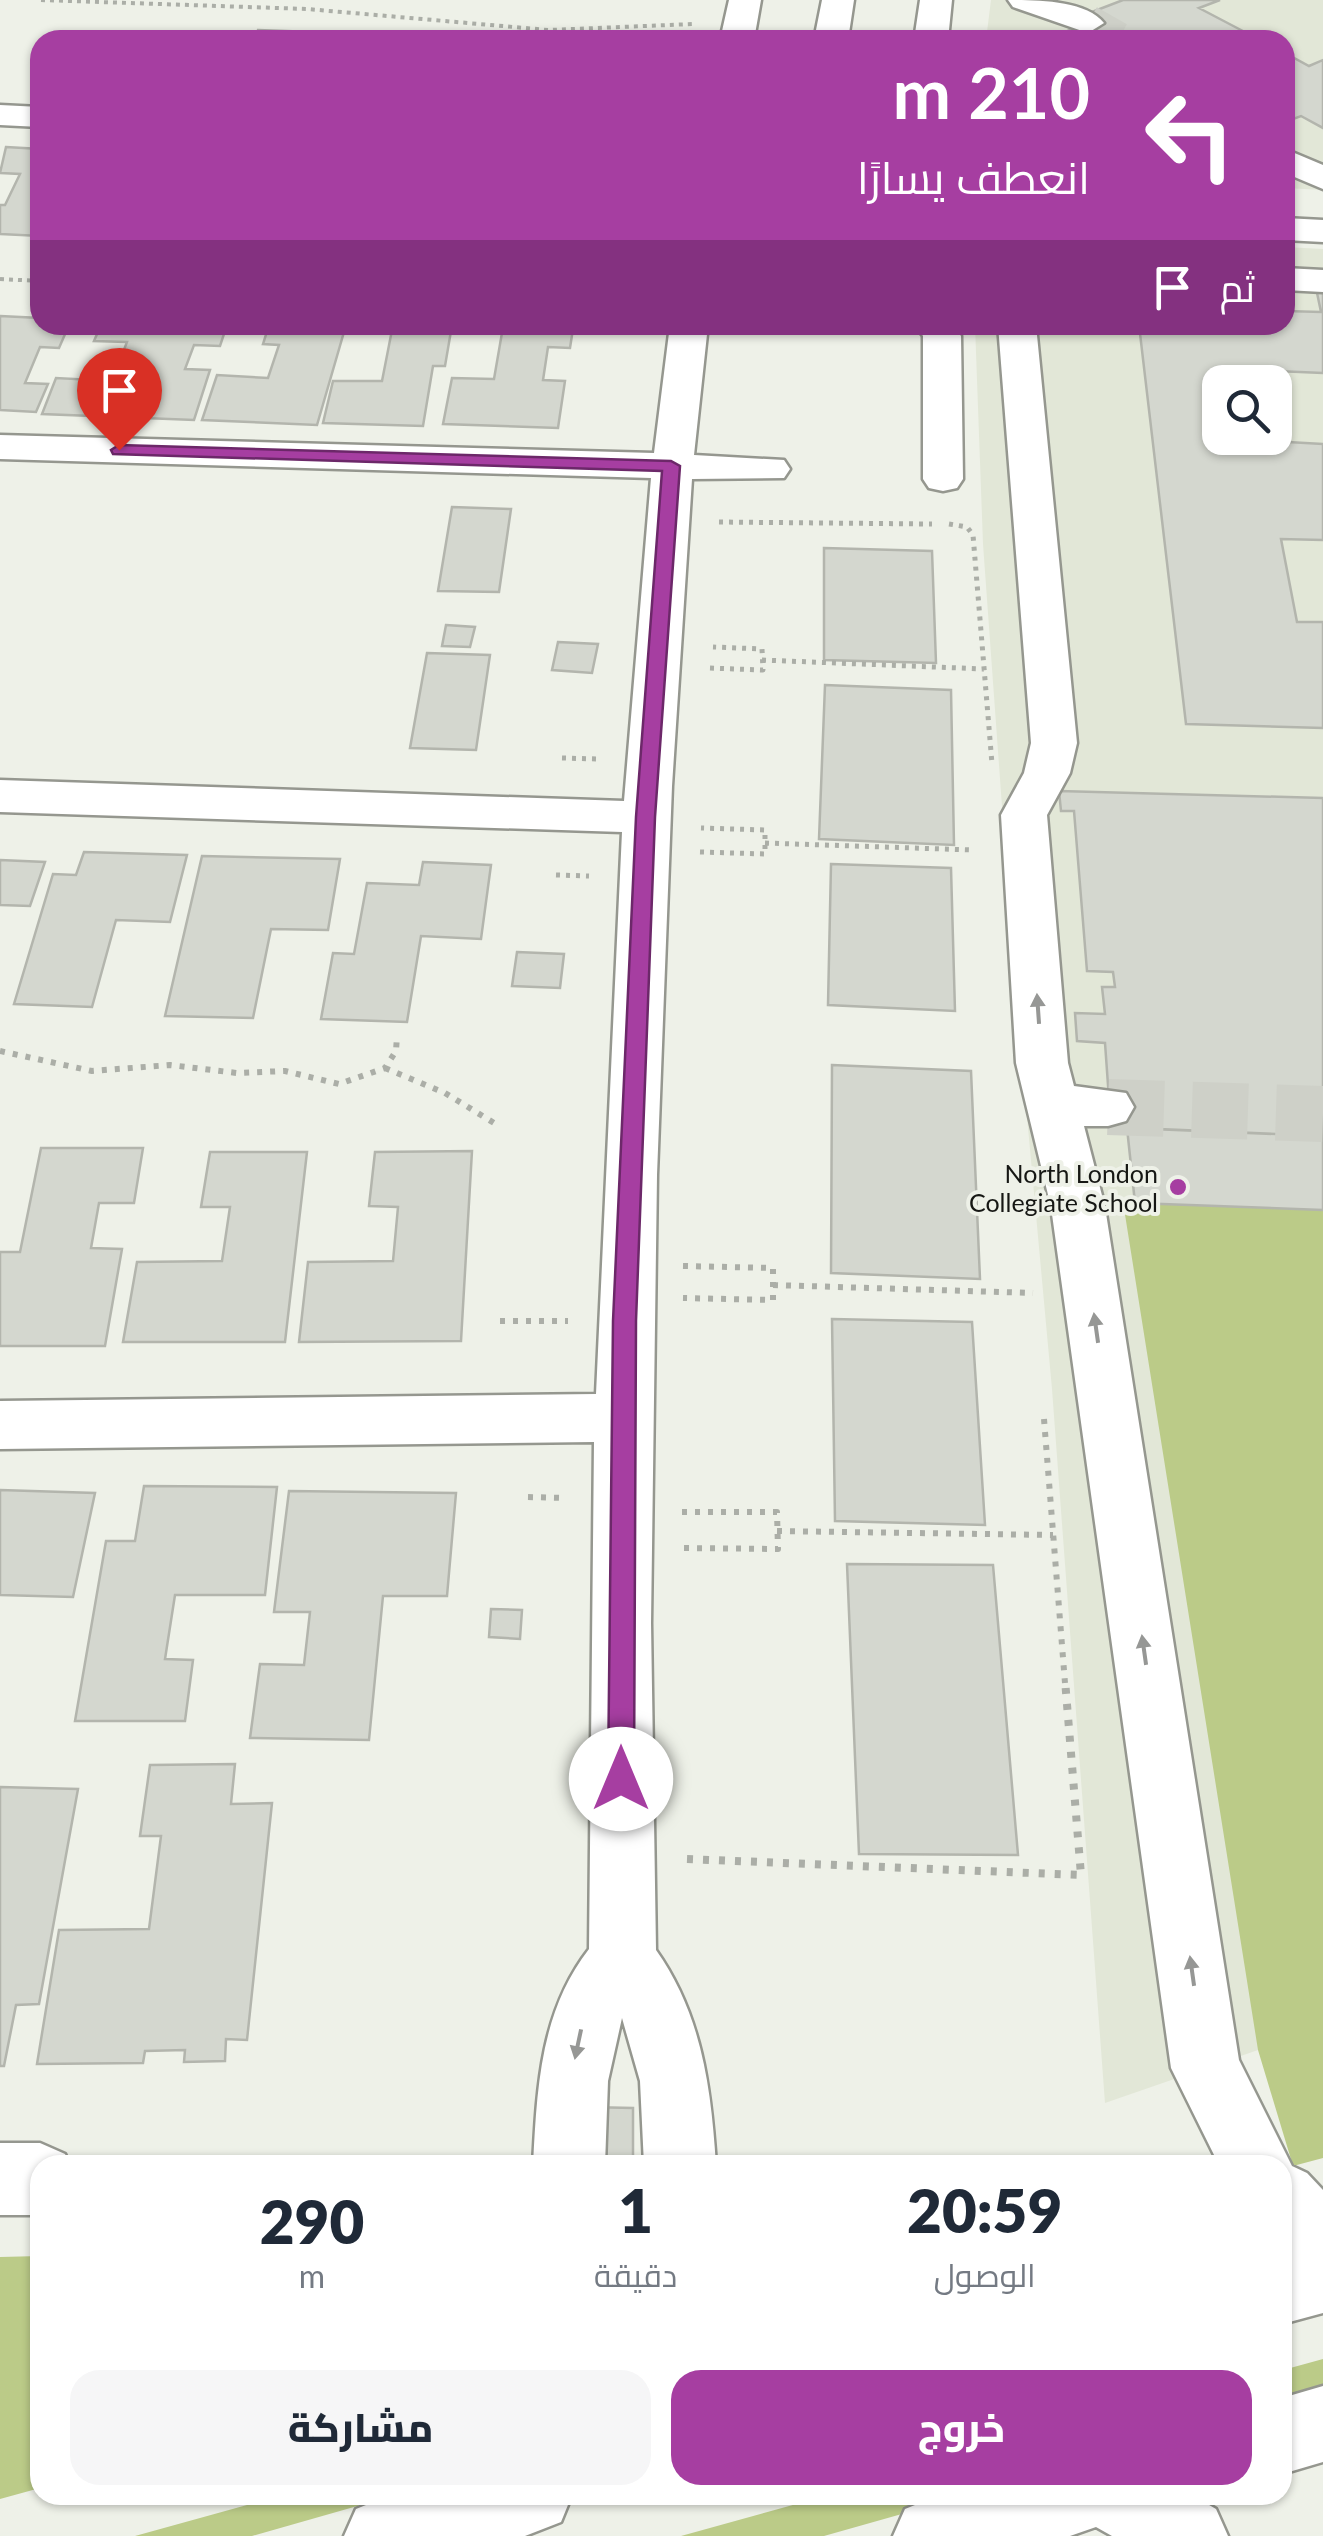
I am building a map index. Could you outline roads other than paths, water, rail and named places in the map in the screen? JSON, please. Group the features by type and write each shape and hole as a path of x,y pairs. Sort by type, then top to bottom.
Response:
{"street":[{"path":"739,30 745,0"},
{"path":"833,30 838,0"},
{"path":"932,30 936,0"},
{"path":"1013,9 1088,23"},
{"path":"0,115 30,117"},
{"path":"1295,175 1314,203 1295,220"},
{"path":"1295,280 1323,282"},
{"path":"679,2155 676,2094 661,2019 623,1959 622,1418 645,831 666,518 689,335"},
{"path":"941,335 943,478"},
{"path":"1018,335 1054,743 1046,773 1029,800 1024,830 1042,1063 1078,1208 1206,2068 1253,2155"},
{"path":"0,447 770,469"},
{"path":"0,796 645,831"},
{"path":"1052,1105 1108,1107"},
{"path":"0,1426 622,1418"},
{"path":"571,2155 577,2038 602,1983 623,1959"},
{"path":"0,2179 30,2178"},
{"path":"1292,2209 1323,2243"},
{"path":"1292,2285 1323,2276"},
{"path":"1292,2433 1323,2424"},
{"path":"382,2536 493,2505"},
{"path":"932,2536 1043,2505"},
{"path":"1133,2505 1189,2536"}],"tunnel":[{"path":"1088,23 1100,30"},
{"path":"1108,1107 1323,1114"}],"place":[{"name":"North London Collegiate School","path":"1178,1187"}]}
